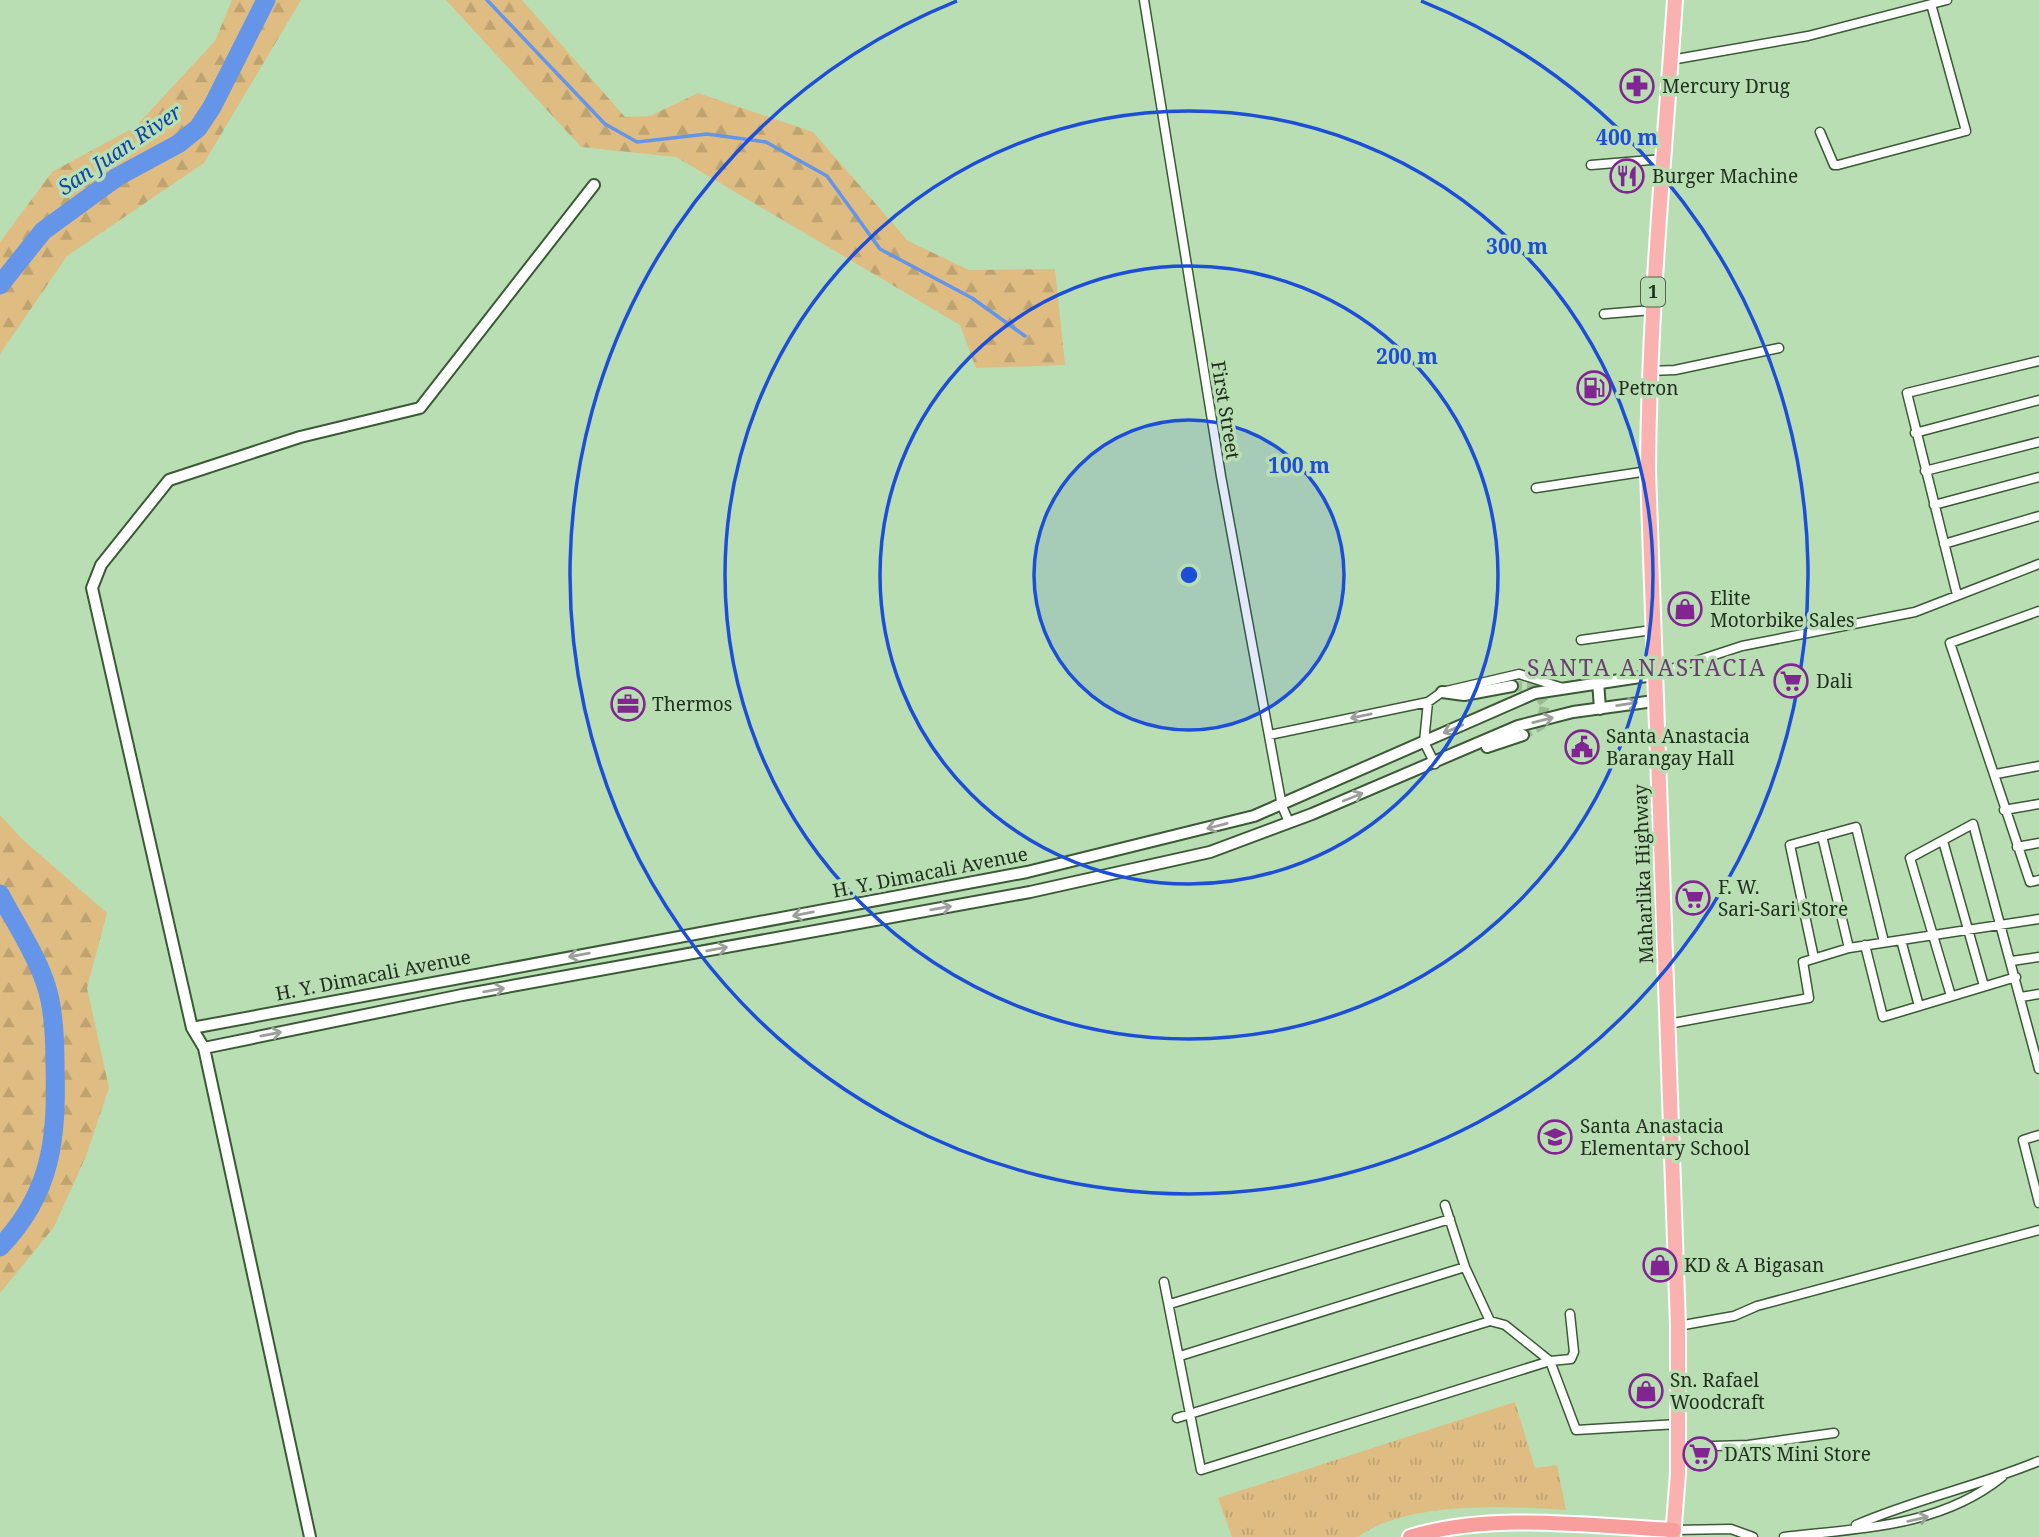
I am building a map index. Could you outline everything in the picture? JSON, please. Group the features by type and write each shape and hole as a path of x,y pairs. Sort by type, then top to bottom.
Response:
{"highway":[{"name":"Maharlika Highway","path":"1674,1534 1678,1447 1678,1326 1653,675 1648,471 1652,310 1675,0"},
{"path":"1410,1537 1437,1529 1499,1524 1674,1534"}],"street":[{"name":"First Street","path":"1144,0 1221,476 1282,806 1289,822"},
{"path":"1671,60 1808,36 1947,0"},
{"path":"1820,132 1826,151 1834,164 1838,165 1966,131 1931,4"},
{"path":"1591,165 1664,159"},
{"path":"310,1537 204,1048 192,1028 94,599 94,578 126,532 169,481 300,437 420,408 594,185"},
{"path":"1604,314 1652,310"},
{"path":"1649,371 1675,370 1779,348"},
{"path":"1957,595 1907,393 2039,361"},
{"path":"1915,433 2039,400"},
{"path":"1925,471 2039,442"},
{"path":"1535,488 1648,471"},
{"path":"1934,505 2039,477"},
{"path":"1944,544 2039,516"},
{"path":"1653,675 1742,646 1915,612 2039,564"},
{"path":"2039,611 1951,643 1996,774 2004,810 2017,847 2030,882 2039,880"},
{"path":"1581,640 1652,630"},
{"path":"1269,735 1428,702 1442,692 1518,674 1563,688"},
{"name":"H. Y. Dimacali Avenue","path":"192,1028 1027,872 1203,830 1282,806 1535,693 1598,681 1653,675"},
{"path":"1598,681 1600,709"},
{"path":"1442,692 1464,695 1512,686"},
{"name":"H. Y. Dimacali Avenue","path":"204,1048 463,995 1030,892 1210,852 1435,764 1518,726 1654,701"},
{"path":"1428,702 1424,742 1435,764"},
{"path":"1460,752 1477,750 1523,735"},
{"path":"1996,774 2039,766"},
{"path":"2004,810 2039,804"},
{"path":"1951,996 1910,858 1973,824 2039,1069"},
{"path":"1814,958 1790,845 1856,827 1884,942"},
{"path":"1822,836 1849,948"},
{"path":"1943,841 1984,986"},
{"path":"2017,847 2039,843"},
{"path":"1027,872 1030,892"},
{"path":"1668,1024 1810,998 1803,962 1849,948 2039,919"},
{"path":"1901,940 1919,1006"},
{"path":"1865,945 1882,1017 2016,977"},
{"path":"2012,961 2039,957"},
{"path":"2021,997 2039,994"},
{"path":"2029,1030 2039,1028"},
{"path":"2039,1135 2023,1140 2036,1179 2039,1203"},
{"path":"1445,1205 1465,1267 1490,1321"},
{"path":"1170,1304 1450,1219"},
{"path":"1678,1326 1734,1316 1757,1306 2039,1230"},
{"path":"1180,1356 1465,1267"},
{"path":"1164,1282 1201,1470 1550,1361 1571,1359 1574,1352 1570,1314"},
{"path":"1177,1418 1191,1416 1490,1321 1506,1325 1550,1361 1576,1430 1678,1424"},
{"path":"1678,1447 1748,1446 1834,1433"},
{"path":"1850,1528 1891,1510 2002,1477 2039,1461"},
{"path":"1784,1537 1926,1518 1978,1496 2002,1477"},
{"path":"1674,1534 1731,1530 1753,1537"}],"green space":[{"path":"232,0 301,0 204,163 67,256 0,354 0,242 52,172 135,127 215,41"},
{"path":"446,0 522,0 625,117 650,116 698,93 813,132 908,241 969,270 1055,269 1065,365 976,368 960,325 676,157 581,147"},
{"path":"0,815 22,839 107,913 87,988 109,1088 86,1156 54,1227 0,1293"},
{"path":"1515,1402 1535,1468 1557,1465 1566,1510 1458,1508 1402,1517 1378,1525 1358,1537 1232,1537 1218,1498"}],"waterway":[{"name":"San Juan River","path":"0,285 43,231 117,177 178,144 198,128 212,107 266,0"},
{"path":"487,0 605,124 637,142 707,134 766,142 827,176 880,249 972,298 1025,336"},
{"name":"San Juan River","path":"0,894 37,962 49,994 54,1034 55,1090 52,1139 41,1184 18,1226 0,1247"}],"tunnel":[{"path":"1512,686 1533,687 1545,704 1541,725 1523,735"}],"place":[{"name":"Mercury Drug","path":"1637,86"},
{"name":"Burger Machine","path":"1627,176"},
{"name":"Petron","path":"1594,388"},
{"name":"Elite Motorbike Sales","path":"1685,609"},
{"name":"Dali","path":"1791,681"},
{"name":"Thermos","path":"628,704"},
{"name":"Santa Anastacia Barangay Hall","path":"1582,747"},
{"name":"F. W. Sari-Sari Store","path":"1693,898"},
{"name":"Santa Anastacia Elementary School","path":"1555,1137"},
{"name":"KD & A Bigasan","path":"1660,1265"},
{"name":"Sn. Rafael Woodcraft","path":"1646,1391"},
{"name":"DATS Mini Store","path":"1700,1454"}],"district":[{"name":"SANTA ANASTACIA","path":"1647,668"}]}
